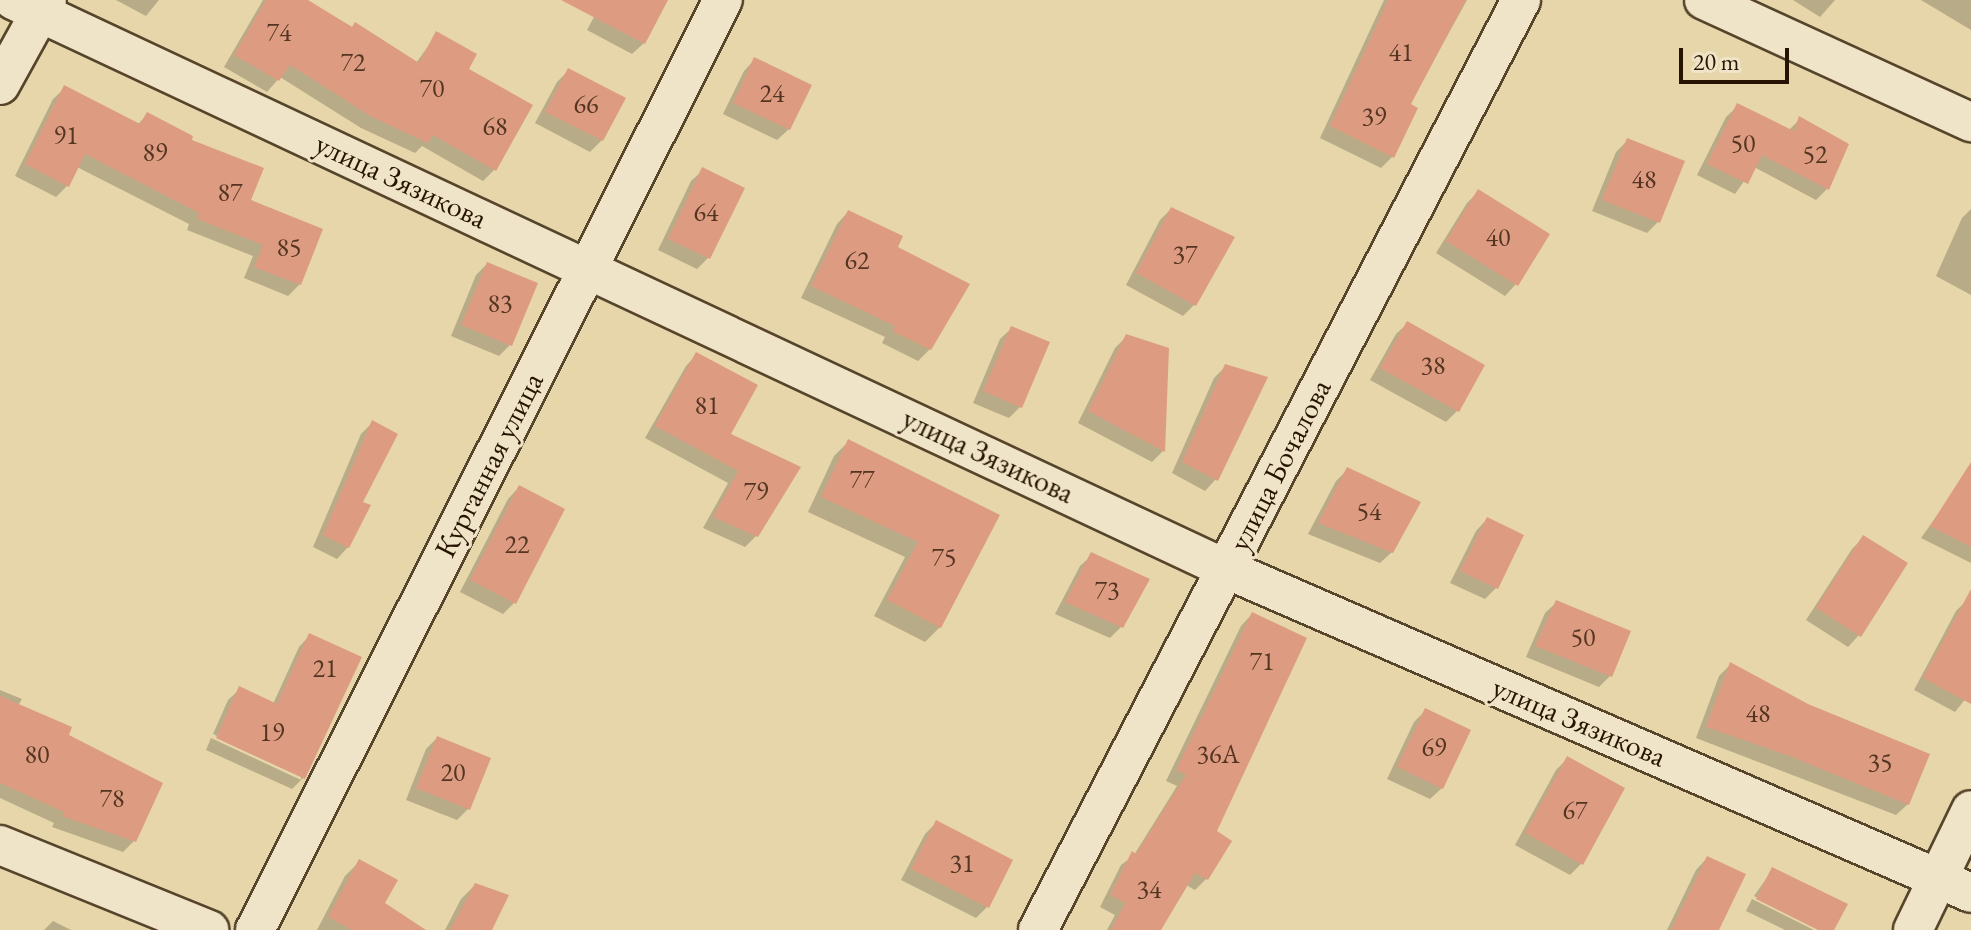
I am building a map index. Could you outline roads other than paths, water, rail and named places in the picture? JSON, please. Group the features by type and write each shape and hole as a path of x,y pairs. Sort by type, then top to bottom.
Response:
{"street":[{"name":"Курганная улица","path":"255,930 723,0"},
{"name":"улица Бочалова","path":"1038,930 1521,0"},
{"path":"1704,0 1971,122"},
{"name":"улица Зязикова","path":"34,4 1226,569 1971,893"},
{"path":"0,85 34,4"},
{"path":"1913,930 1936,876 1971,810"},
{"path":"0,845 209,930"}]}
